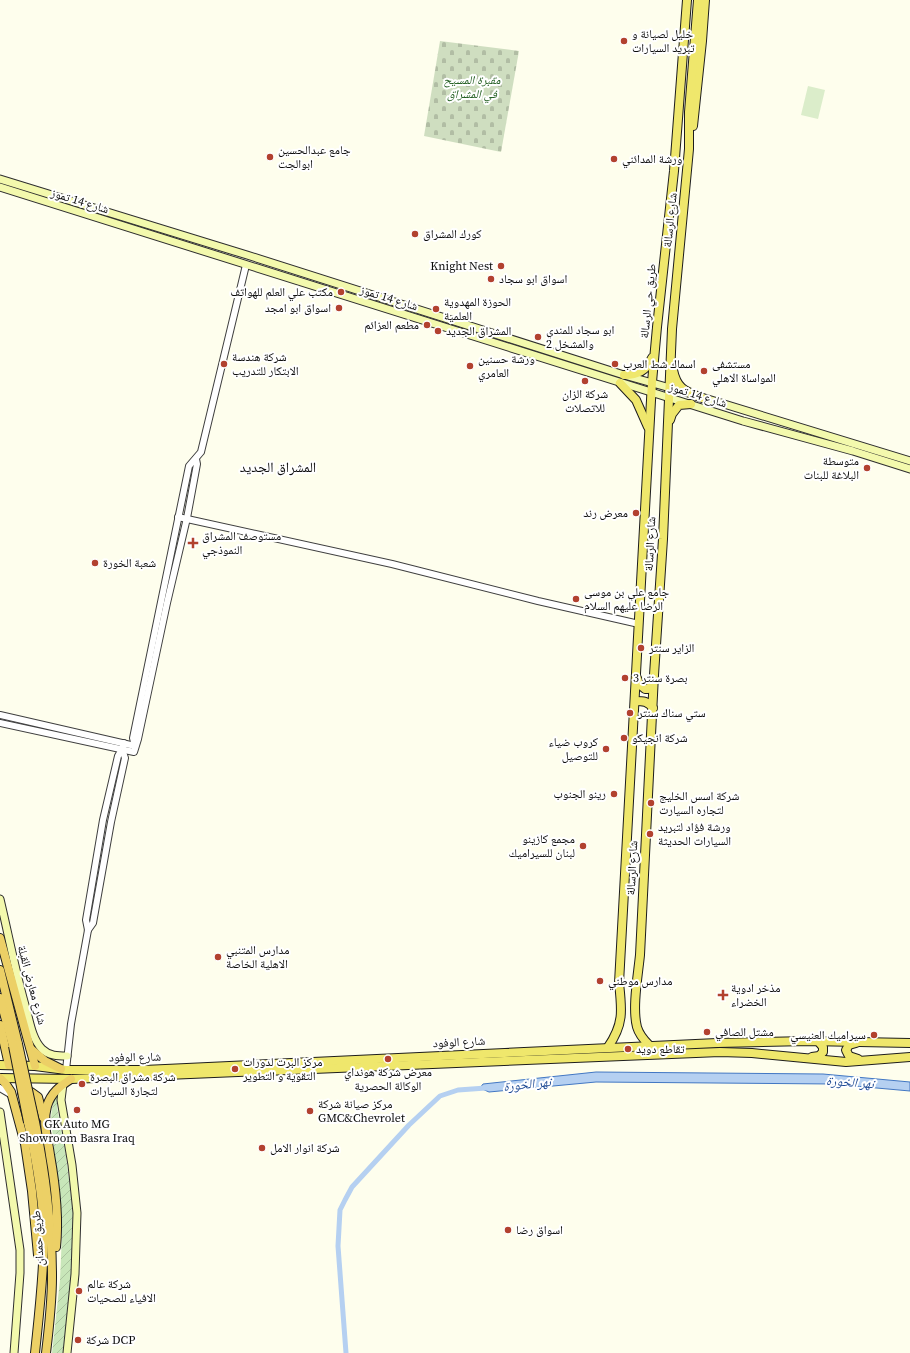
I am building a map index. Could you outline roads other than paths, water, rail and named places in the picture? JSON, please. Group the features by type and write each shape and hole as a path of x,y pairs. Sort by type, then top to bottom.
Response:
{"highway":[{"path":"0,938 35,1066"},
{"path":"0,970 9,1046 9,1065"},
{"path":"0,998 9,1046 32,1122"},
{"path":"0,1025 9,1046"},
{"path":"30,1049 45,1061 63,1070"},
{"path":"0,1078 8,1086 15,1102 25,1144 32,1191 41,1282"},
{"path":"45,1124 46,1110 53,1094 63,1084 71,1080"},
{"path":"15,1102 18,1096 22,1093 31,1092 36,1095 39,1099 45,1124 53,1177 56,1215 56,1243 52,1278"},
{"name":"طريق حمدان","path":"32,1122 41,1151 50,1230 52,1278 46,1353"},
{"name":"طريق حمدان","path":"32,1122 44,1233 34,1353"}],"main road":[{"name":"طريق حي الرسالة","path":"652,382 675,150 687,0"},
{"name":"طريق حي الرسالة","path":"675,150 681,116 693,0"},
{"name":"شارع الرسالة","path":"649,1045 641,1036 637,1026 636,993 640,955 673,317 689,149 689,112 698,0"},
{"path":"689,149 695,116 705,0"},
{"name":"شارع 14 تموز","path":"0,179 247,255 622,379 652,393 910,469"},
{"name":"شارع 14 تموز","path":"0,187 622,379 652,382 910,460"},
{"path":"650,430 640,407 622,379 636,375 643,371 648,366 654,353"},
{"path":"671,356 677,384 681,388 702,398"},
{"name":"شارع الرسالة","path":"608,1047 620,1024 619,983 652,382"},
{"path":"667,428 676,408 683,404 690,404"},
{"path":"636,673 639,684 645,689 648,689 651,686 654,675"},
{"path":"635,701 644,701 653,708"},
{"name":"شارع معارض القبلة","path":"0,899 22,995 36,1040 41,1048 49,1054 67,1056"},
{"path":"620,993 623,996 630,997 636,993"},
{"path":"807,1058 819,1056 823,1052 823,1047 818,1041"},
{"name":"شارع الوفود","path":"0,1065 35,1066 63,1070 144,1070 649,1045 818,1041 910,1043"},
{"path":"861,1042 849,1045 846,1053 852,1058 864,1060"},
{"name":"شارع الوفود","path":"0,1078 71,1080 720,1052 752,1053 846,1062 910,1057"},
{"path":"63,1084 61,1100 75,1181 77,1219 67,1353"},
{"path":"0,1112 20,1250 20,1273 14,1353"}],"street":[{"path":"134,749 133,738 189,466 201,452 246,264"},
{"path":"134,749 138,739 167,602 187,518 197,464 196,459"},
{"path":"178,517 392,564 538,601 639,624"},
{"path":"0,715 134,749"},
{"path":"0,723 123,746"},
{"path":"63,1070 67,1056 88,930 86,923 103,820 118,756 123,746"},
{"path":"0,1088 8,1092 15,1102"}],"water":[{"name":"نهر الخورة","path":"596,1072 823,1074 910,1082 910,1091 832,1084 596,1082 489,1092 480,1088 483,1084"}],"waterway":[{"name":"نهر الخورة","path":"346,1353 338,1246 340,1210 345,1200 352,1187 409,1125 440,1096 458,1090 486,1088"}],"place":[{"name":"خليل لصيانة و تبريد السيارات","path":"624,41"},
{"name":"جامع عبدالحسين ابوالجت","path":"270,157"},
{"name":"ورشة المدائني","path":"614,159"},
{"name":"كورك المشراق","path":"415,234"},
{"name":"Knight Nest","path":"501,266"},
{"name":"اسواق ابو سجاد","path":"491,279"},
{"name":"مكتب علي العلم للهواتف","path":"341,292"},
{"name":"اسواق ابو امجد","path":"339,308"},
{"name":"الحوزة المهدوية العلمية","path":"436,309"},
{"name":"مطعم العزائم","path":"427,325"},
{"name":"المشراق الجديد","path":"438,331"},
{"name":"ابو سجاد للمندي والمشخل 2","path":"538,337"},
{"name":"شركة هندسة الابتكار للتدريب","path":"224,364"},
{"name":"اسماك شط العرب","path":"615,364"},
{"name":"ورشة حسنين العامري","path":"470,366"},
{"name":"مستشفى المواساة اﻻهلي","path":"704,371"},
{"name":"شركة الزان للاتصلات","path":"585,381"},
{"name":"متوسطة البلاغة للبنات","path":"867,468"},
{"name":"معرض رند","path":"636,513"},
{"name":"مستوصف المشراق النموذجي","path":"193,543"},
{"name":"شعبة الخورة","path":"95,563"},
{"name":"جامع علي بن موسى الرضا عليهم السلام","path":"576,599"},
{"name":"الزاير سنتر","path":"641,648"},
{"name":"بصرة سنتر 3","path":"625,678"},
{"name":"ستي سناك سنتر","path":"630,713"},
{"name":"شركة انجيكو","path":"624,738"},
{"name":"كروب ضياء للتوصيل","path":"606,749"},
{"name":"رينو الجنوب","path":"614,794"},
{"name":"شركة اسس الخليج لتجاره السيارت","path":"651,803"},
{"name":"ورشة فؤاد لتبريد السيارات الحديثة","path":"650,834"},
{"name":"مجمع كازينو لبنان للسيراميك","path":"583,846"},
{"name":"مدارس المتنبي الاهلية الخاصة","path":"218,957"},
{"name":"مدارس موطني","path":"600,981"},
{"name":"مذخر ادوية الخضراء","path":"723,995"},
{"name":"مشتل الصافي","path":"707,1032"},
{"name":"سيراميك العنيسي","path":"874,1035"},
{"name":"تقاطع دويد","path":"628,1049"},
{"name":"معرض شركة هونداي الوكالة الحصرية","path":"388,1059"},
{"name":"مركز البرت لدورات التقوية و التطوير","path":"235,1069"},
{"name":"شركة مشراق البصرة لتجارة السيارات","path":"82,1084"},
{"name":"GK Auto MG Showroom Basra Iraq","path":"77,1110"},
{"name":"مركز صيانة شركة GMC&Chevrolet","path":"310,1111"},
{"name":"شركة انوار الامل","path":"262,1148"},
{"name":"اسواق رضا","path":"508,1230"},
{"name":"شركة عالم الافياء للصحيات","path":"79,1291"},
{"name":"شركة DCP","path":"78,1340"}],"district":[{"name":"المشراق الجديد","path":"278,467"}],"park label":[{"name":"مقبرة المسيح في المشراق","path":"472,87"}]}
